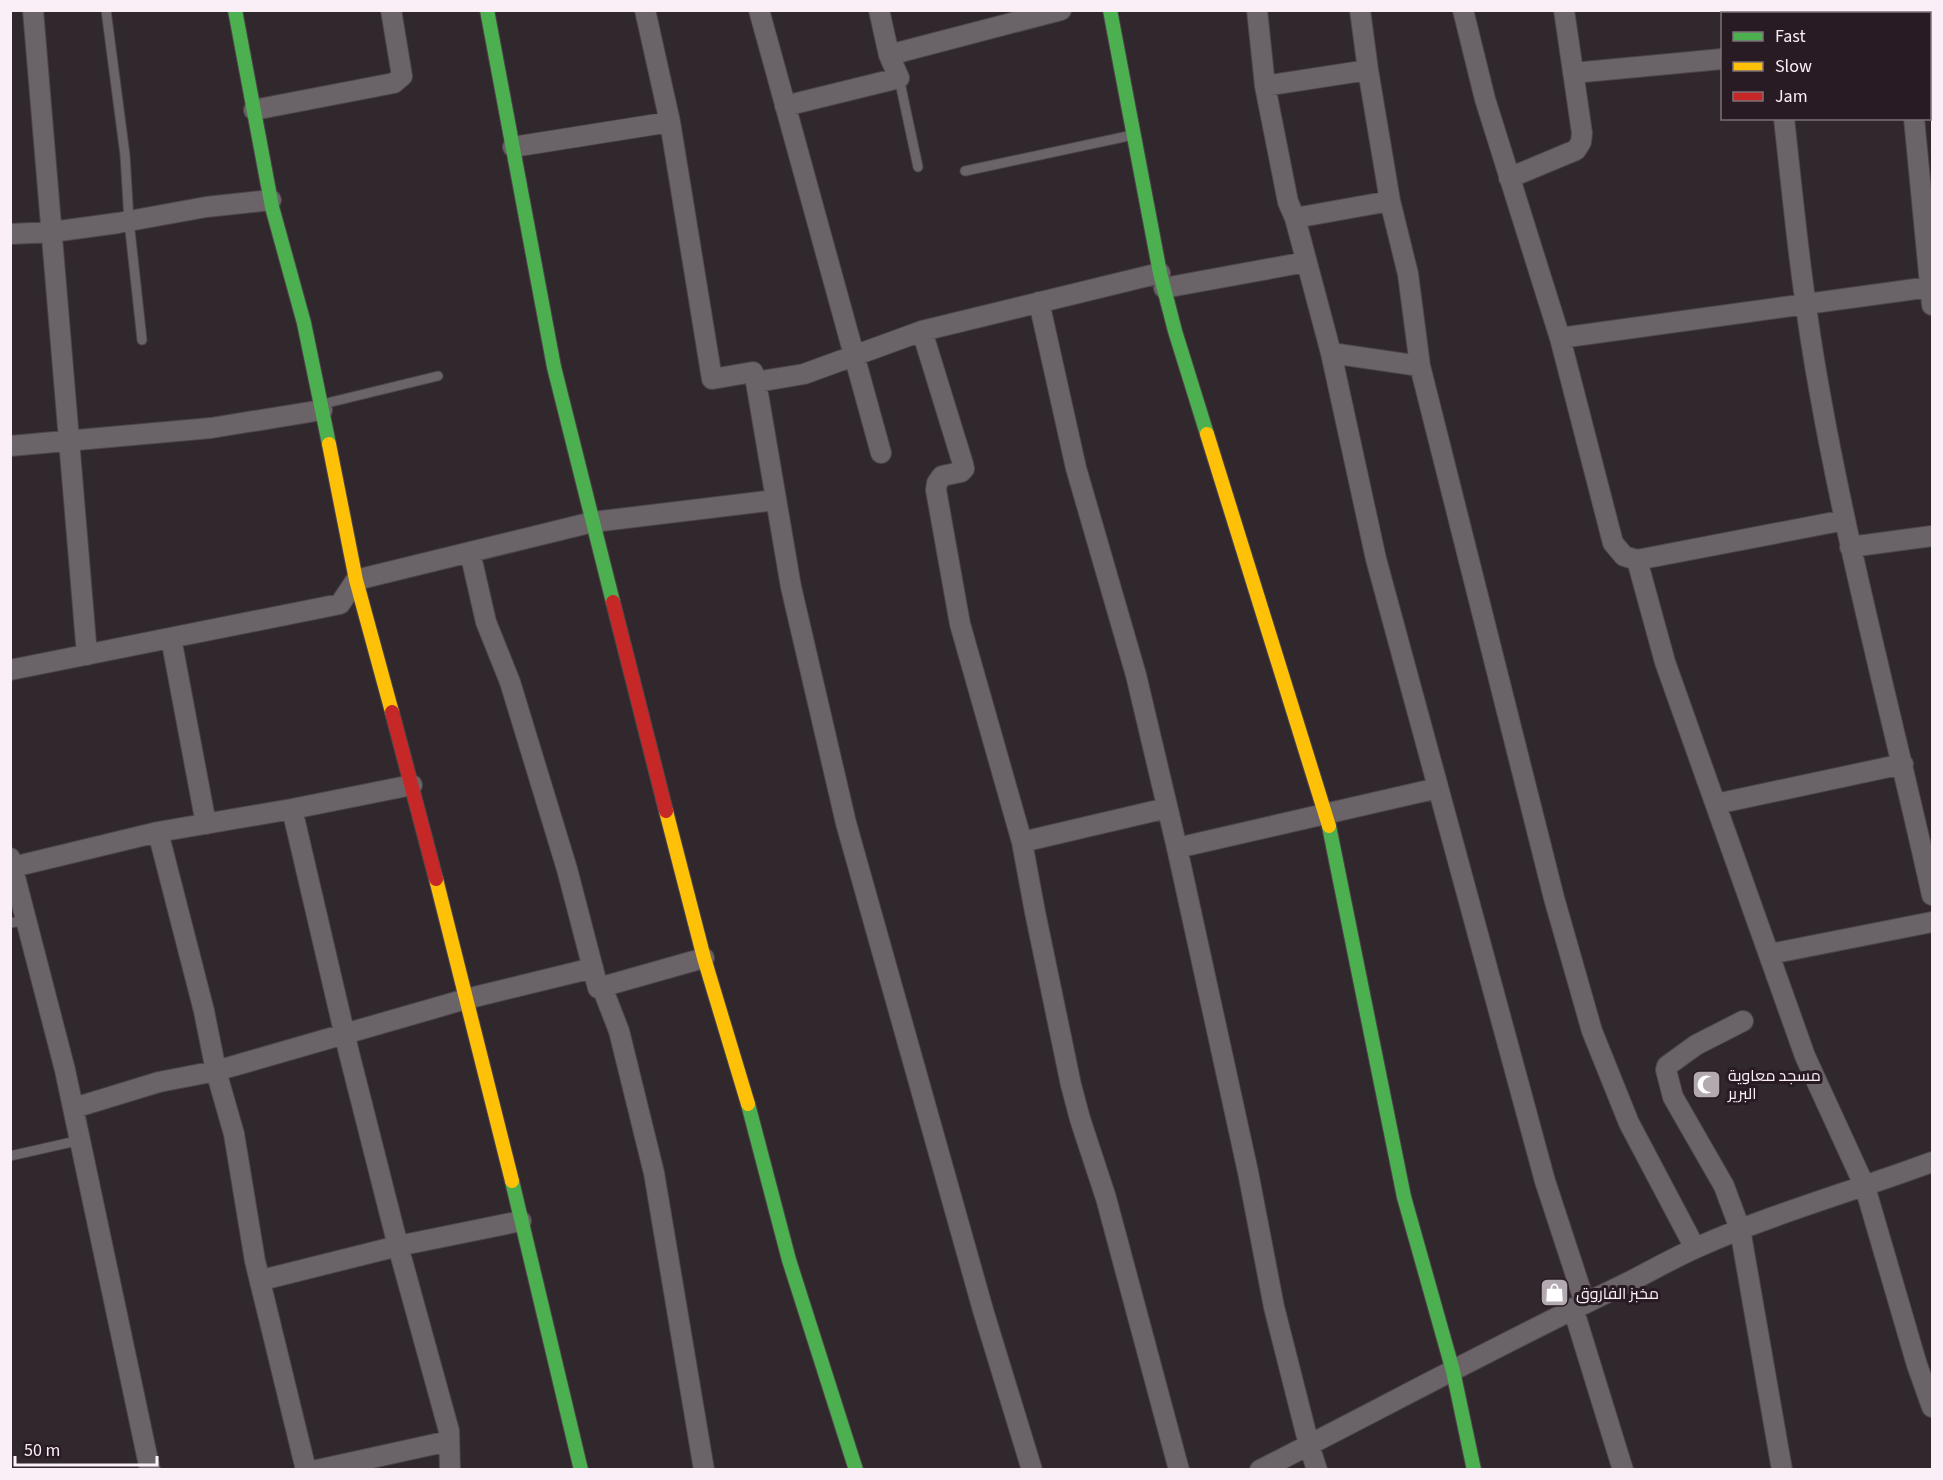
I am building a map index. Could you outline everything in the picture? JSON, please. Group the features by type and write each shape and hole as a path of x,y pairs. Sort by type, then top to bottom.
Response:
{"street":[{"path":"33,10 87,655"},
{"path":"235,10 271,200 304,323 356,580 412,785 581,1470"},
{"path":"254,110 394,82 402,76 391,10"},
{"path":"487,10 554,367 593,522 704,958 756,1132 789,1260 856,1470"},
{"path":"645,10 670,122 712,379 753,372 756,382 790,587 858,869 983,1310 1032,1470"},
{"path":"759,10 881,453"},
{"path":"785,106 899,78 890,55 879,10"},
{"path":"890,55 1061,10"},
{"path":"1110,10 1162,280 1175,331 1327,814 1404,1197 1453,1371 1474,1470"},
{"path":"1257,10 1265,86 1288,202 1295,218 1331,353 1376,559 1623,1470"},
{"path":"1360,10 1390,201 1408,274 1420,366 1554,898 1592,1031 1629,1123 1695,1248"},
{"path":"1463,10 1485,99 1560,338 1613,543 1624,556 1637,560 1845,520"},
{"path":"1509,178 1576,150 1581,142 1582,134 1564,10"},
{"path":"1573,73 1721,59"},
{"path":"1265,86 1368,70"},
{"path":"1784,120 1805,305 1820,394 1850,547 1903,764 1932,895"},
{"path":"1560,338 1805,305 1931,296 1914,120"},
{"path":"513,147 670,122"},
{"path":"10,234 52,232 206,207 271,200"},
{"path":"1295,218 1390,201"},
{"path":"756,382 804,374 922,331 1039,302 1162,280 1306,262"},
{"path":"1039,302 1076,468 1136,675 1177,848 1248,1172 1274,1307 1317,1470"},
{"path":"922,331 964,469 961,472 942,476 937,483 936,490 960,624 1023,842 1071,1085 1106,1198 1179,1470"},
{"path":"1331,353 1420,366"},
{"path":"10,446 211,428 322,408"},
{"path":"10,670 340,604 356,580 593,522 775,500"},
{"path":"1850,547 1932,536"},
{"path":"470,552 486,622 510,682 567,869 598,988 704,958"},
{"path":"1637,560 1665,662 1805,1056 1865,1187 1917,1365 1932,1407"},
{"path":"171,638 206,824"},
{"path":"1716,804 1903,764"},
{"path":"150,1470 74,1108 19,922 12,862 158,832 412,785"},
{"path":"1177,848 1438,788"},
{"path":"1023,842 1167,808"},
{"path":"292,809 344,1033 398,1246 449,1431 450,1470"},
{"path":"158,832 204,1011 216,1071 234,1134 255,1261 306,1470"},
{"path":"1770,954 1932,922"},
{"path":"74,1108 159,1082 216,1071 466,999 593,968"},
{"path":"602,987 620,1031 654,1173 704,1470"},
{"path":"1743,1021 1696,1045 1666,1070 1673,1097 1724,1186 1740,1229 1782,1470"},
{"path":"1260,1470 1695,1248 1793,1209 1865,1187 1932,1162"},
{"path":"260,1282 398,1246 521,1221"},
{"path":"317,1470 449,1441"}],"lane":[{"path":"106,10 125,155 129,221 142,340"},
{"path":"899,78 918,167"},
{"path":"965,171 1133,135"},
{"path":"322,408 438,376"},
{"path":"10,1156 81,1140"}],"traffic: fast":[{"path":"235,10 272,207 304,323 329,444"},
{"path":"487,10 554,367 613,602"},
{"path":"1110,10 1160,273 1175,331 1207,434"},
{"path":"1329,826 1404,1197 1453,1371 1474,1470"},
{"path":"748,1104 789,1260 856,1470"},
{"path":"512,1181 581,1470"}],"traffic: slow":[{"path":"1207,434 1329,826"},
{"path":"329,444 356,580 392,712"},
{"path":"666,811 704,958 748,1104"},
{"path":"436,879 512,1181"}],"traffic: jam":[{"path":"613,602 666,811"},
{"path":"392,712 436,879"}],"place":[{"name":"مسجد معاوية البرير","path":"1707,1084"},
{"name":"مخبز الفاروق","path":"1555,1293"}]}
